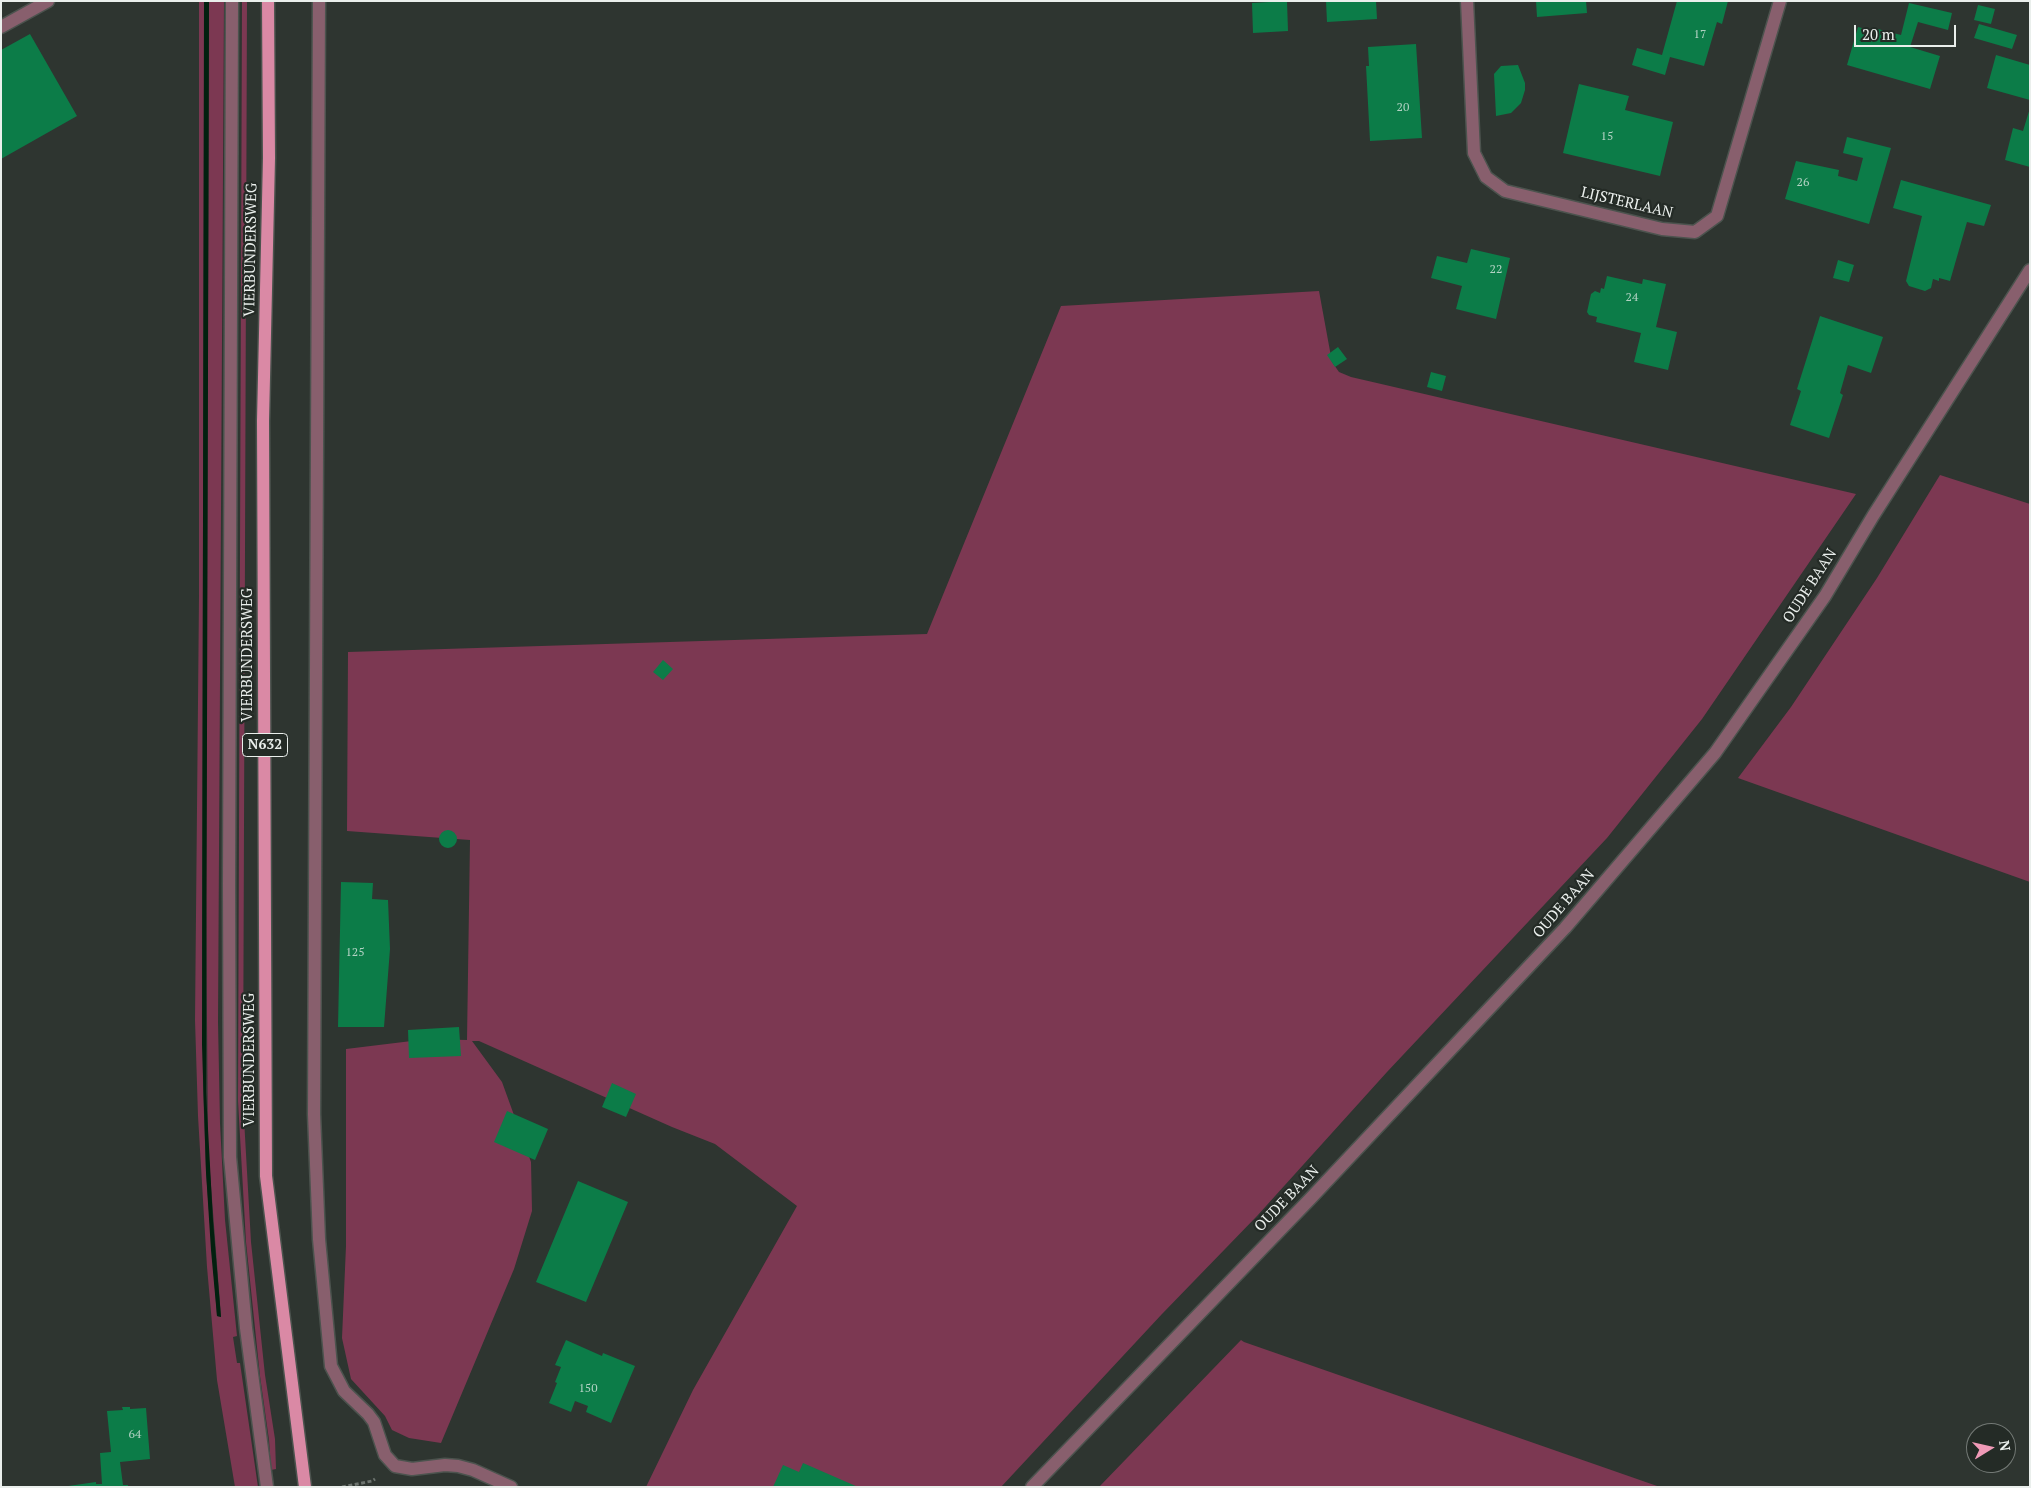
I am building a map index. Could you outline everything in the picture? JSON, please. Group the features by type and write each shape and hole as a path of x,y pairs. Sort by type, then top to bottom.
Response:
{"main road":[{"name":"VIERBUNDERSWEG","path":"268,1 269,158 263,421 266,1176 306,1487"}],"street":[{"path":"1,27 48,1"},
{"name":"VIERBUNDERSWEG","path":"232,1 230,1157 246,1328 267,1487"},
{"path":"318,1 314,1114 316,1192 331,1366 344,1391 374,1422 385,1455 395,1466 412,1470 445,1465 458,1466 473,1470 511,1487"},
{"name":"LIJSTERLAAN","path":"1466,1 1474,153 1486,177 1505,191 1662,229 1695,232 1717,216 1780,1"},
{"name":"OUDE BAAN","path":"1032,1487 1310,1199 1565,928 1715,753 1825,596 1873,516 2030,270"}],"path":[{"path":"342,1487 372,1481 395,1466"}],"shaded area":[{"path":"199,1 204,1 202,939 203,1086 206,1172 217,1316 221,1317 208,1147 206,895 209,1 224,1 218,1022 220,1123 225,1220 237,1336 233,1337 237,1363 240,1363 258,1487 235,1487 217,1380 207,1267 198,1116 195,1020 199,595"},
{"path":"204,1 209,1 206,1092 213,1221 221,1317 217,1316 211,1250 206,1172 202,1044"},
{"path":"242,1 247,1 243,1101 251,1242 265,1375 275,1439 276,1469 271,1470 246,1242 238,1101"},
{"path":"1319,291 1332,362 1339,372 1351,377 1856,494 1702,719 1607,838 1387,1072 1257,1216 1162,1314 1001,1487 646,1487 693,1390 797,1206 715,1144 672,1127 479,1041 472,1041 502,1082 531,1162 532,1211 514,1269 441,1443 409,1438 392,1430 385,1416 351,1379 342,1338 346,1246 346,1049 428,1039 467,1040 470,840 347,831 348,652 927,634 1061,306"},
{"path":"1940,475 2030,504 2030,882 1738,778 1791,707 1877,578"},
{"path":"1241,1340 1244,1342 1660,1487 1099,1487"}],"building":[{"path":"1287,1 1288,31 1253,33 1252,3"},
{"path":"1326,1 1376,1 1377,19 1327,22"},
{"path":"1536,1 1586,1 1587,13 1537,17"},
{"path":"1677,1 1728,1 1722,24 1717,22 1704,66 1670,57 1665,75 1632,65 1637,48 1662,55"},
{"path":"1909,3 1952,13 1948,30 1918,22 1910,47 1940,56 1930,89 1847,65 1858,27 1874,31 1874,28 1901,35"},
{"path":"1978,5 1995,9 1991,24 1974,20"},
{"path":"1979,24 2017,35 2012,49 1974,38"},
{"path":"30,34 77,116 1,159 1,50"},
{"path":"1416,44 1422,138 1370,141 1366,66 1369,66 1368,47"},
{"path":"1996,55 2030,65 2030,100 1987,88"},
{"path":"1518,65 1525,83 1521,103 1511,113 1496,116 1494,74 1501,66"},
{"path":"1579,84 1629,96 1625,110 1673,122 1660,176 1563,153"},
{"path":"2030,108 2030,167 2005,160 2013,128 2023,131"},
{"path":"1847,137 1891,148 1869,224 1785,199 1796,161 1839,170 1838,176 1857,181 1863,158 1843,153"},
{"path":"1901,180 1991,205 1984,226 1967,222 1950,281 1939,278 1939,281 1933,279 1931,288 1925,291 1909,286 1906,281 1922,216 1893,208"},
{"path":"1471,249 1510,258 1496,319 1456,309 1462,286 1431,278 1437,256 1467,263"},
{"path":"1838,260 1854,265 1849,282 1833,278"},
{"path":"1607,276 1642,284 1643,279 1666,284 1656,327 1677,332 1668,370 1634,362 1641,333 1596,322 1597,317 1589,315 1587,312 1591,294 1595,291 1600,293 1601,288 1604,289"},
{"path":"1820,316 1883,337 1871,373 1848,365 1840,393 1843,395 1829,438 1790,425 1801,391 1797,389"},
{"path":"1338,347 1347,359 1335,367 1327,355"},
{"path":"1431,372 1446,376 1442,391 1427,387"},
{"path":"663,660 673,669 663,680 653,672"},
{"path":"448,830 456,835 457,839 452,847 448,848 440,843 439,839 444,831"},
{"path":"341,882 373,883 372,899 388,900 390,949 384,1027 338,1027"},
{"path":"459,1027 461,1056 409,1058 408,1030"},
{"path":"612,1083 636,1094 626,1117 602,1107"},
{"path":"507,1111 548,1129 535,1160 494,1142"},
{"path":"578,1181 628,1202 586,1302 536,1282"},
{"path":"566,1340 602,1356 603,1353 635,1366 611,1423 586,1412 588,1406 575,1401 571,1412 549,1403 561,1367 555,1365"},
{"path":"122,1407 130,1407 130,1409 146,1408 150,1459 120,1462 123,1485 128,1485 128,1487 61,1487 96,1482 96,1484 102,1484 100,1453 111,1452 107,1411 123,1410"},
{"path":"803,1463 858,1487 773,1487 783,1465 799,1472"}]}
